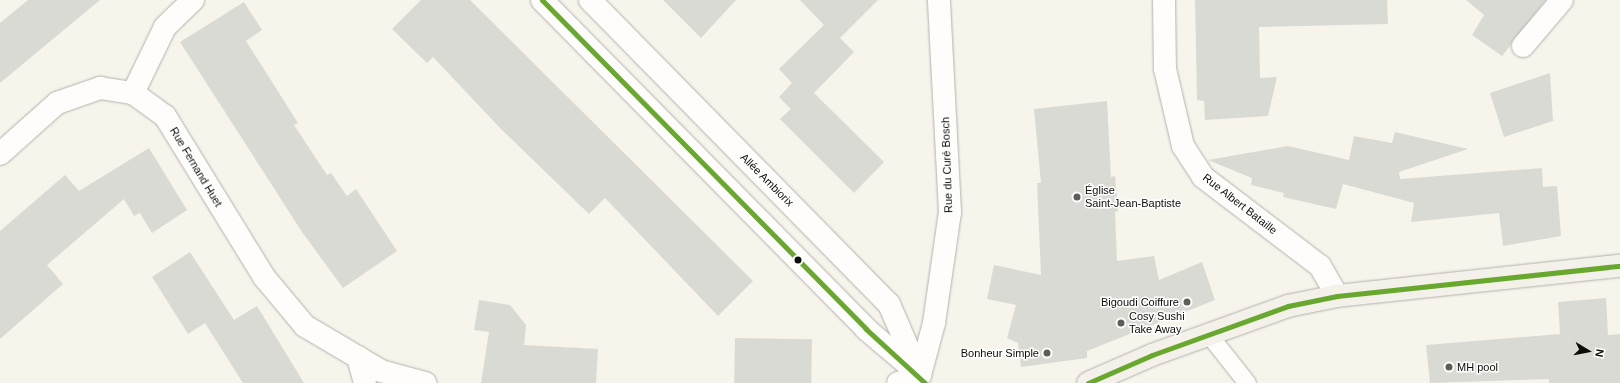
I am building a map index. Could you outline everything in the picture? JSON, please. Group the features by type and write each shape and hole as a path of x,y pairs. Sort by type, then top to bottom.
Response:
{"main road":[{"path":"1088,383 1209,335 1288,306 1337,296 1620,266"}],"street":[{"path":"133,93 165,27 192,0"},
{"path":"542,0 866,329 923,379"},
{"name":"Allée Ambiorix","path":"590,0 889,304 923,379"},
{"name":"Rue du Curé Bosch","path":"923,379 934,323 950,212 939,0"},
{"name":"Rue Albert Bataille","path":"1164,0 1165,70 1183,146 1203,177 1320,266 1337,296"},
{"path":"1523,46 1562,0"},
{"name":"Rue Fernand Huet","path":"0,154 57,103 100,88 133,93 165,116 264,276 300,320 381,371 425,383"},
{"path":"358,357 365,383"},
{"path":"898,383 923,379"}],"lane":[{"path":"1209,335 1247,383"}],"building":[{"path":"28,0 100,0 0,83 0,23"},
{"path":"421,0 470,0 753,281 718,316 605,198 589,214 500,128 433,57 427,63 392,29"},
{"path":"663,0 736,0 701,38"},
{"path":"800,0 878,0 840,38 854,52 814,93 884,162 854,193 780,119 791,109 779,97 792,83 779,69 824,25"},
{"path":"1195,0 1387,0 1388,24 1259,27 1260,78 1277,77 1268,116 1205,120 1204,101 1197,100"},
{"path":"1466,0 1546,0 1502,56 1472,35 1484,15"},
{"path":"244,2 262,30 246,41 298,123 294,125 327,175 331,173 347,196 356,189 397,251 343,288 302,232 180,42"},
{"path":"1550,73 1553,121 1504,137 1490,93"},
{"path":"1107,101 1111,177 1115,176 1118,211 1115,212 1117,261 1154,256 1159,280 1202,262 1215,300 1087,351 1087,358 1021,367 1018,343 1007,338 1016,305 987,299 994,265 1041,275 1037,183 1041,183 1034,109"},
{"path":"1395,132 1468,149 1399,172 1400,179 1542,168 1543,187 1557,186 1561,236 1503,246 1499,213 1411,222 1414,203 1343,184 1336,209 1283,197 1284,193 1251,185 1252,178 1208,160 1288,146 1349,160 1354,136 1392,143"},
{"path":"149,148 187,210 152,233 140,213 134,216 124,199 47,265 63,284 0,339 0,231 65,175 79,191"},
{"path":"190,252 234,320 257,306 304,383 243,383 205,323 188,334 152,277"},
{"path":"1606,298 1608,335 1620,334 1620,383 1549,383 1549,379 1430,383 1426,345 1560,334 1558,302"},
{"path":"479,300 510,305 526,325 524,345 598,349 596,383 481,383 489,332 474,330"},
{"path":"735,338 812,339 811,383 734,383"}],"transit line":[{"path":"542,0 866,329 925,383"},
{"path":"1088,383 1152,355 1288,306 1337,296 1620,266"}],"place":[{"name":"Église Saint-Jean-Baptiste","path":"1077,197"},
{"name":"Bigoudi Coiffure","path":"1187,302"},
{"name":"Cosy Sushi Take Away","path":"1121,323"},
{"name":"Bonheur Simple","path":"1047,353"},
{"name":"MH pool","path":"1449,367"}]}
